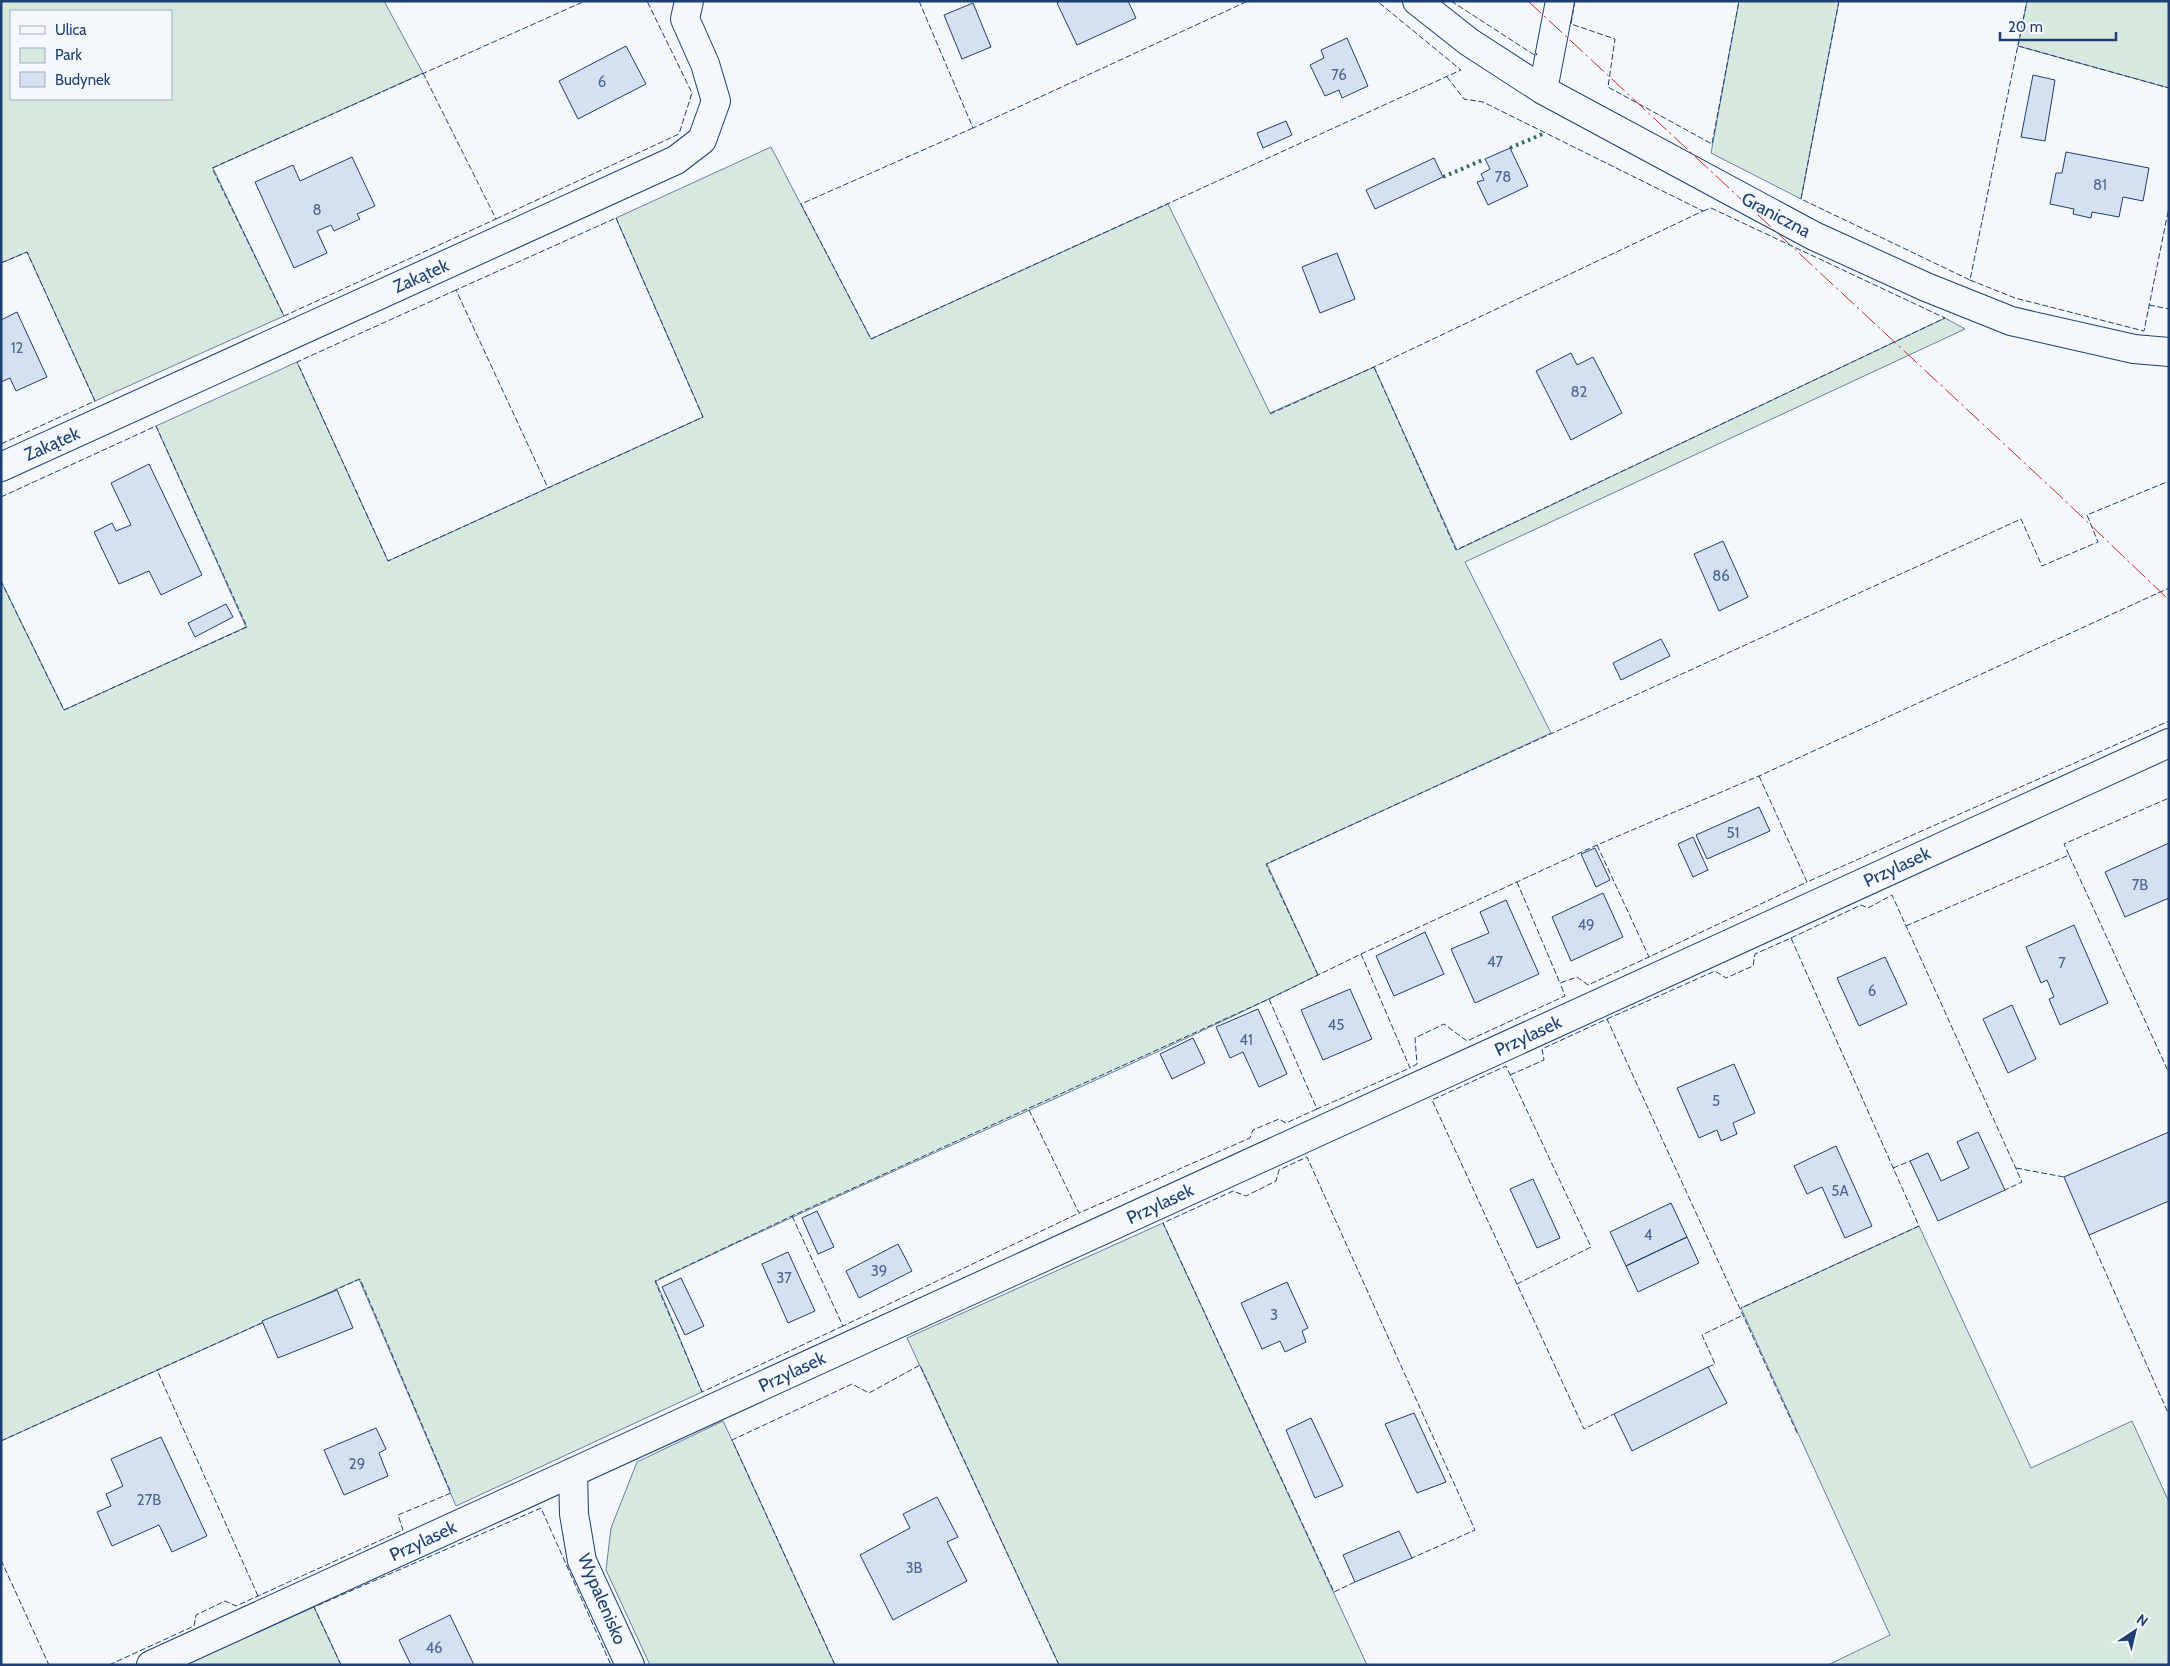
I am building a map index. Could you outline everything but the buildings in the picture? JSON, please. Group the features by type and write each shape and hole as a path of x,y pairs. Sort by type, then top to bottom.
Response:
{"street":[{"name":"Zakątek","path":"1,467 676,160 702,140 716,101 706,64 685,19 689,1"},
{"name":"Graniczna","path":"1417,1 1469,42 1543,90 1814,236 1926,287 2011,321 2134,349 2169,352"},
{"path":"1543,90 1560,1"},
{"name":"Przylasek","path":"151,1665 2169,743"},
{"name":"Wypalenisko","path":"573,1472 574,1514 582,1561 630,1665"}],"green space":[{"path":"1,1 384,1 423,73 213,168 284,316 95,401 27,252 1,263"},
{"path":"1739,1 1839,1 1801,199 1711,153"},
{"path":"2027,1 2169,1 2169,88 2018,46"},
{"path":"771,147 871,339 1168,204 1270,413 1374,367 1457,550 1945,318 1965,329 1465,562 1551,733 1267,864 1318,975 1153,1054 656,1281 702,1392 456,1506 359,1279 1,1441 1,581 64,710 246,627 156,426 297,362 388,561 703,417 616,218"},
{"path":"1163,1223 1367,1665 1059,1665 907,1338"},
{"path":"1919,1226 2031,1468 2132,1421 2169,1502 2169,1665 1828,1665 1890,1635 1741,1308"},
{"path":"723,1421 835,1665 650,1665 606,1570 611,1528 637,1462"},
{"path":"314,1607 341,1665 186,1665"}],"hedge":[{"path":"1510,148 1545,133"},
{"path":"1443,177 1485,159"}],"fence":[{"path":"423,73 496,219 284,316 212,168 585,1"},
{"path":"496,219 679,134 692,93 647,1"},
{"path":"919,1 973,128 1248,1"},
{"path":"973,128 801,204 871,339 1461,70 1377,1"},
{"path":"1451,1 1536,56 1537,53"},
{"path":"1575,1 1571,24 1615,39 1608,87 1712,144 1739,1"},
{"path":"1839,1 1801,199 1970,280 2027,1"},
{"path":"2018,46 2169,88"},
{"path":"1270,414 1374,367 1703,211 1483,102 1464,99 1447,77"},
{"path":"1970,280 2015,298 2144,331 2169,207"},
{"path":"1374,367 1456,550 1945,318 1711,208 1703,211"},
{"path":"616,218 703,417 548,488 456,290 616,218"},
{"path":"1,263 27,252 95,401 1,444"},
{"path":"456,290 297,362 388,561 548,488"},
{"path":"2149,305 2169,309"},
{"path":"1,497 156,426 247,627 64,710 1,581"},
{"path":"1318,975 1266,864 2021,519 2042,566 2098,542 2087,515 2169,481"},
{"path":"843,1326 702,1392 655,1281 792,1216 1269,999 1361,954 1597,845 1759,776 2169,588"},
{"path":"1759,776 1807,882 2169,721"},
{"path":"2069,855 2064,844 2169,798"},
{"path":"1597,845 1649,957 1807,882"},
{"path":"1906,926 2069,855 2169,1073"},
{"path":"1517,882 1560,983 1577,977 1588,985 1649,957"},
{"path":"1791,938 1861,905 1868,908 1892,895 2022,1182 2005,1190"},
{"path":"1607,1019 1715,971 1726,978 1753,966 1755,954 1791,938 1919,1226 1741,1308"},
{"path":"1361,954 1410,1068 1417,1064 1415,1038 1444,1024 1467,1041 1565,996 1560,983"},
{"path":"1269,999 1317,1109 1410,1068"},
{"path":"1510,1075 1544,1060 1542,1049 1607,1019 1798,1435"},
{"path":"1517,1284 1591,1247 1506,1066 1432,1100 1584,1429 1614,1414"},
{"path":"1029,1110 1079,1213 1250,1138 1253,1130 1279,1119 1286,1123 1317,1109"},
{"path":"1355,1582 1334,1592 1163,1223 1233,1191 1246,1196 1276,1181 1279,1170 1307,1157 1475,1530 1412,1558"},
{"path":"1893,1168 1910,1161"},
{"path":"2016,1168 2064,1177"},
{"path":"792,1216 843,1326 1079,1213"},
{"path":"2089,1235 2169,1415"},
{"path":"109,1665 194,1626 196,1615 225,1601 236,1606 403,1530 398,1515 451,1493 360,1279 335,1290"},
{"path":"1708,1367 1715,1364 1702,1335 1743,1315"},
{"path":"258,1596 157,1370 264,1322"},
{"path":"835,1665 732,1440 852,1384 869,1393 920,1365 1059,1665"},
{"path":"1,1441 157,1370"},
{"path":"341,1665 314,1607 541,1508 611,1665"},
{"path":"1,1560 49,1665"}],"power":[{"path":"1528,1 2059,495 2169,600"}]}
